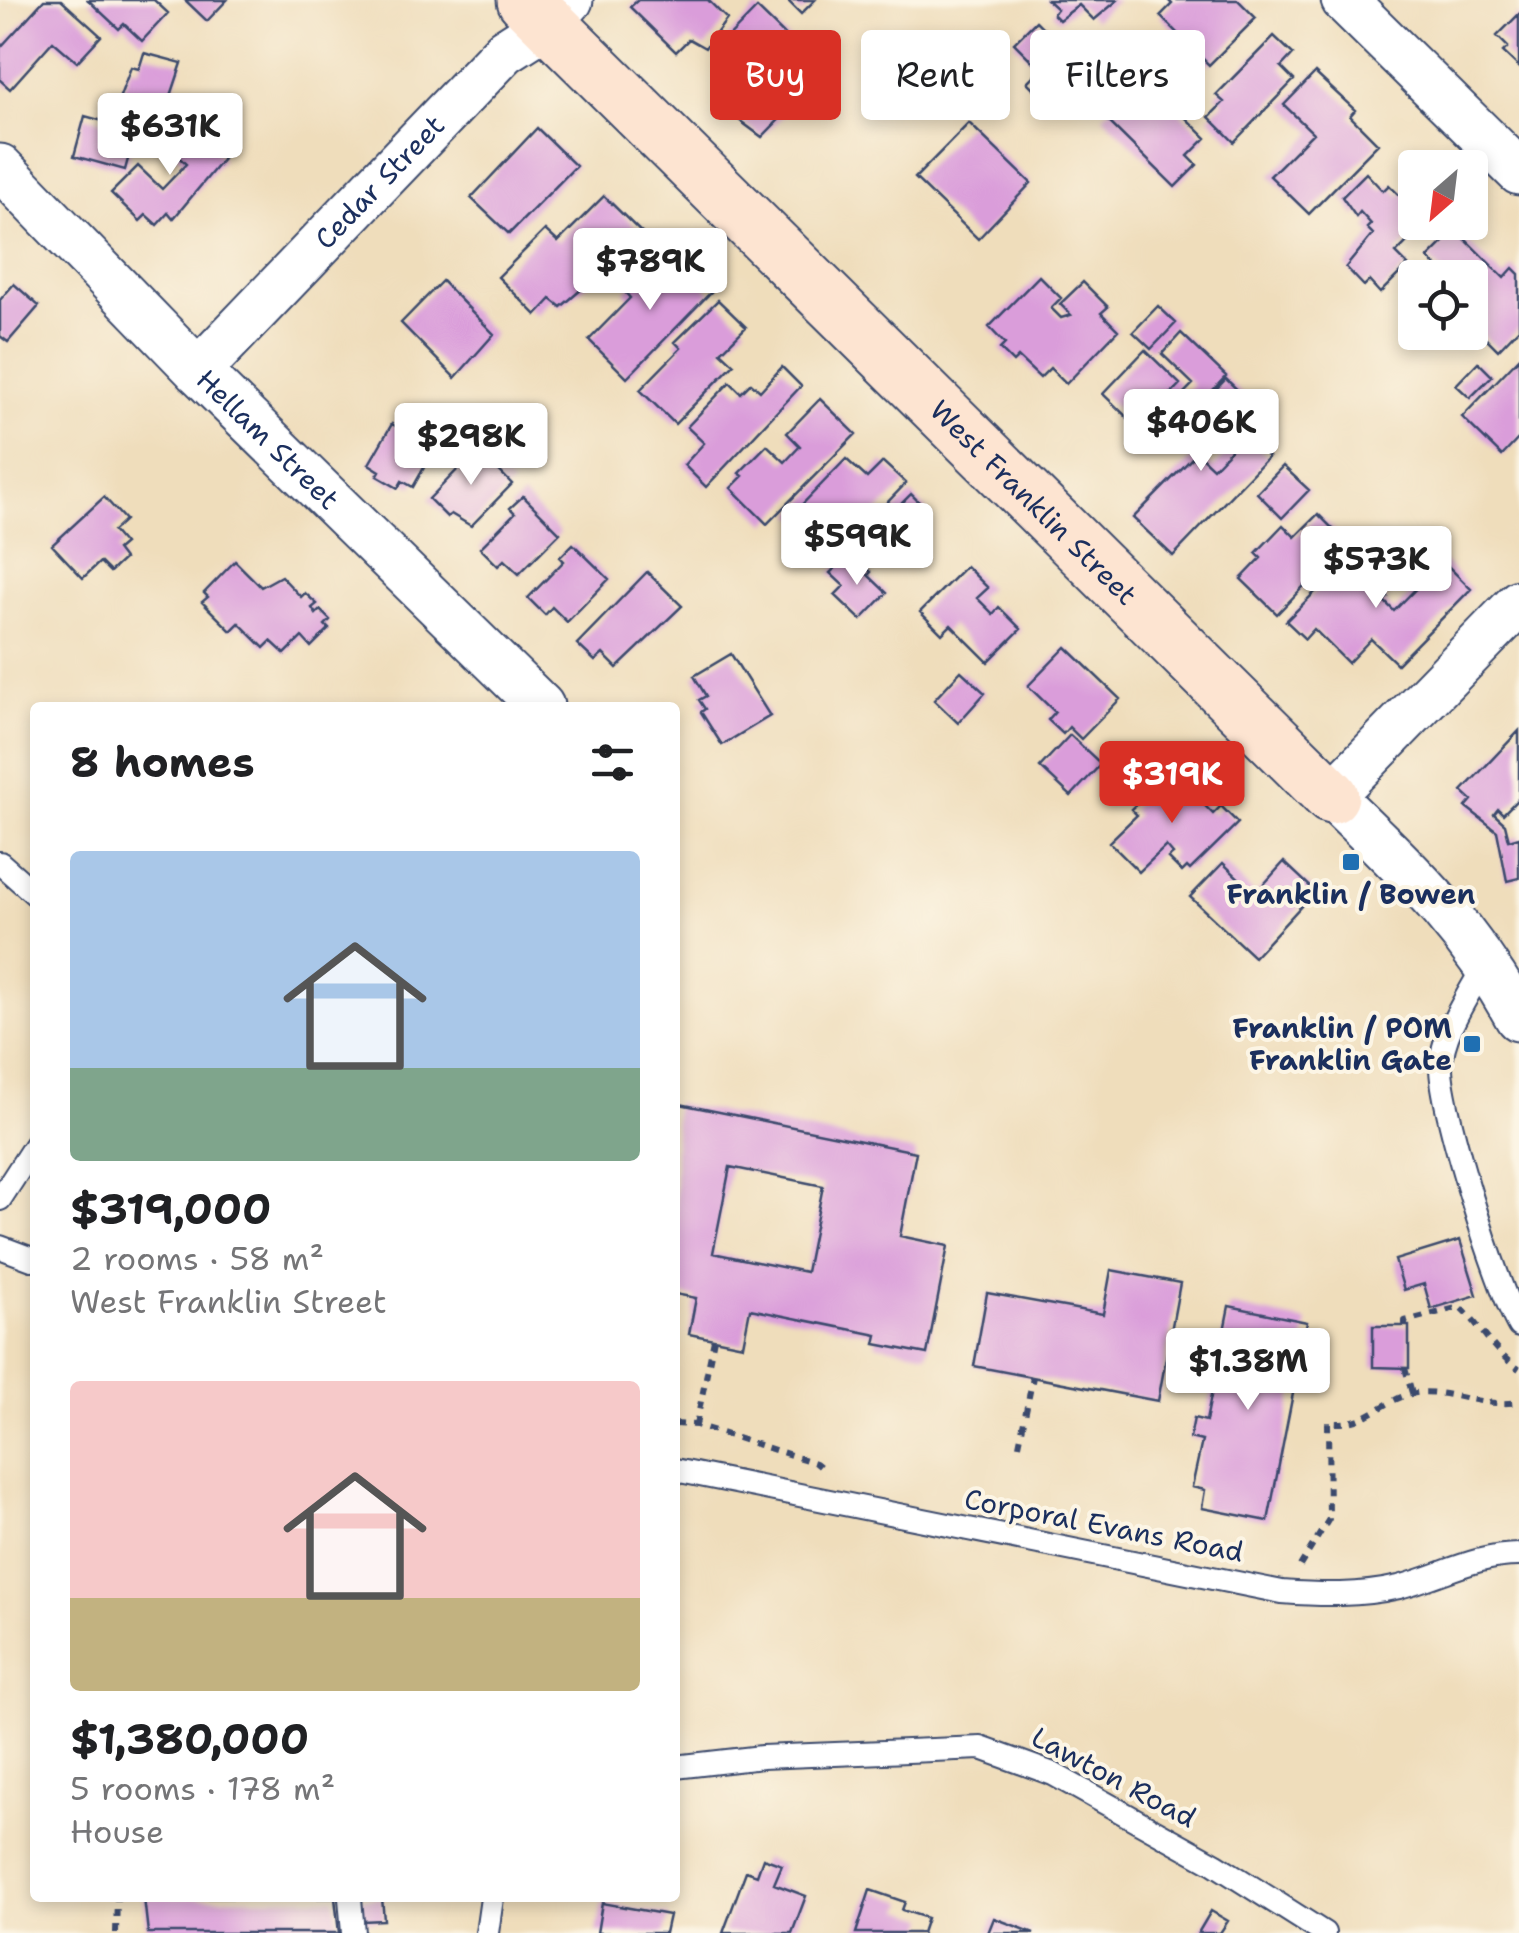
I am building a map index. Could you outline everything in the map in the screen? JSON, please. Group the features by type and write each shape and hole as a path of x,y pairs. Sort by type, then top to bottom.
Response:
{"street":[{"path":"1344,0 1519,172"},
{"name":"Cedar Street","path":"198,370 548,8"},
{"name":"West Franklin Street","path":"548,8 1446,908 1486,961 1518,1020"},
{"name":"Hellam Street","path":"0,167 198,370 537,702"},
{"path":"1331,796 1519,603"}],"lane":[{"path":"0,863 30,890"},
{"path":"1486,961 1457,1019 1441,1064 1446,1109 1519,1326"},
{"path":"0,1199 30,1153"},
{"path":"0,1247 30,1258"},
{"name":"Corporal Evans Road","path":"680,1471 1282,1592 1327,1596 1369,1593 1402,1586 1486,1555 1519,1555"},
{"name":"Lawton Road","path":"680,1767 942,1746 998,1752 1084,1791 1324,1933"},
{"path":"350,1902 353,1933"},
{"path":"487,1933 491,1902"}],"path":[{"path":"1405,1326 1406,1321 1459,1304 1495,1352 1519,1369"},
{"path":"696,1424 714,1339"},
{"path":"1404,1368 1412,1393"},
{"path":"1019,1445 1032,1377"},
{"path":"1282,1592 1329,1520 1328,1422 1356,1423 1412,1393 1482,1404 1519,1402"},
{"path":"680,1424 696,1424 816,1463 863,1508"},
{"path":"116,1933 117,1902"}],"building":[{"path":"44,0 61,0 101,36 77,62 53,41 10,89 0,80 0,48"},
{"path":"88,0 154,0 168,13 142,41 124,24 119,29"},
{"path":"185,0 227,0 207,21"},
{"path":"638,0 708,0 727,19 719,30 710,30 710,41 705,48 689,39 676,52 630,7"},
{"path":"787,0 815,0 801,14"},
{"path":"1047,0 1118,0 1094,20 1079,5 1059,20 1053,14 1057,9"},
{"path":"1168,0 1238,0 1256,18 1209,65 1205,61 1205,30 1174,30 1160,16 1172,4"},
{"path":"757,8 780,30 736,30"},
{"path":"1519,14 1519,67 1503,52 1508,47 1497,36"},
{"path":"1036,21 1045,30 1030,30 1030,59 1014,43"},
{"path":"1274,36 1293,54 1281,67 1294,80 1234,142 1209,117 1224,102 1216,95"},
{"path":"144,53 182,63 161,126 147,122 141,143 133,141 125,170 74,156 85,116 110,123 131,67 139,69"},
{"path":"1315,73 1355,110 1350,116 1378,144 1309,214 1270,176 1313,133 1284,105"},
{"path":"183,120 223,159 173,219 168,213 157,225 146,215 140,221 111,193 138,166 162,189 186,164 163,142"},
{"path":"739,120 779,120 762,137"},
{"path":"1107,120 1188,120 1206,138 1188,156 1197,165 1175,187"},
{"path":"969,123 1031,183 978,239 915,178"},
{"path":"537,128 576,166 509,234 471,198"},
{"path":"1366,173 1383,191 1389,185 1398,194 1398,240 1409,240 1396,253 1403,260 1398,260 1398,275 1380,293 1369,281 1364,286 1346,267 1373,234 1367,228 1371,224 1360,212 1356,217 1342,197"},
{"path":"604,196 650,241 614,278 605,269 561,307 551,299 536,315 498,277 545,230 558,242"},
{"path":"1446,240 1466,240 1486,260 1430,260"},
{"path":"667,249 711,292 627,378 589,340 630,298 625,292"},
{"path":"1488,262 1504,278 1513,268 1519,274 1519,328 1498,350 1488,340"},
{"path":"1039,276 1061,298 1051,308 1061,318 1071,315 1060,304 1083,282 1108,307 1101,313 1118,330 1066,384 1050,368 1040,378 1018,357 1013,362 1000,349 1005,344 989,327"},
{"path":"442,281 494,334 455,378 401,323"},
{"path":"14,284 39,306 8,342 0,336 0,300"},
{"path":"718,300 746,327 721,352 734,364 675,424 640,390 681,348 675,342"},
{"path":"1158,306 1176,323 1151,349 1133,332"},
{"path":"1181,333 1226,376 1197,407 1183,394 1193,384 1162,354"},
{"path":"1145,350 1180,384 1138,428 1103,394"},
{"path":"1519,358 1519,438 1502,456 1462,417"},
{"path":"1478,362 1492,376 1470,398 1456,385"},
{"path":"782,367 801,386 706,487 684,465 704,443 687,427 730,382 741,393 751,383 760,391"},
{"path":"1226,379 1249,401 1198,454 1213,468 1245,435 1268,457 1173,556 1133,518 1196,454 1174,433"},
{"path":"820,399 856,434 767,524 731,488 743,476 739,473 767,445 785,462 800,446 787,433"},
{"path":"392,424 435,448 413,487 402,481 398,488 377,476 380,471 369,464"},
{"path":"474,445 512,484 471,526 451,514 447,517 429,499 462,465 458,461"},
{"path":"846,459 867,478 883,462 906,483 833,559 802,530 806,526 793,514"},
{"path":"1283,466 1309,490 1282,518 1257,493"},
{"path":"911,494 926,509 885,550 870,535"},
{"path":"523,496 560,533 519,574 504,560 498,566 480,548 515,513 510,508"},
{"path":"104,497 125,520 113,531 124,544 117,550 124,559 110,572 100,562 83,578 52,545"},
{"path":"1318,514 1346,542 1277,614 1241,579 1261,558 1256,553 1283,525 1295,537"},
{"path":"573,544 609,579 567,622 552,607 545,615 528,598 564,561 560,557"},
{"path":"1354,553 1369,568 1364,573 1388,597 1384,601 1394,611 1443,561 1471,589 1397,664 1371,639 1348,663 1314,629 1305,639 1286,621"},
{"path":"848,555 861,568 864,565 871,572 868,575 887,593 861,620 835,595 844,586 830,573"},
{"path":"235,561 261,587 281,576 301,597 305,593 317,604 312,608 316,614 320,610 330,620 325,625 329,629 311,647 302,637 285,654 271,641 264,648 239,623 231,631 202,602 208,597 204,593"},
{"path":"966,566 988,588 977,598 993,614 999,607 1021,629 988,662 951,625 942,634 920,612"},
{"path":"647,572 682,606 617,668 603,654 595,661 577,644"},
{"path":"1066,647 1120,699 1081,739 1069,727 1063,734 1048,720 1055,712 1028,686"},
{"path":"731,654 770,716 722,745 701,712 705,709 699,700 706,696 694,676"},
{"path":"961,671 985,693 958,723 934,700"},
{"path":"1519,731 1519,798 1503,814 1498,809 1494,814 1505,824 1509,840 1519,837 1519,878 1507,881 1497,831 1466,807 1472,800 1462,791"},
{"path":"1070,735 1101,764 1071,796 1040,767"},
{"path":"1176,766 1191,781 1186,786 1213,814 1221,806 1238,823 1190,870 1187,867 1182,872 1168,858 1173,854 1166,846 1139,872 1109,842 1137,815 1131,809"},
{"path":"1284,862 1315,891 1254,957 1190,897 1223,863 1255,894"},
{"path":"680,1104 916,1152 900,1236 948,1246 927,1354 875,1344 877,1335 750,1309 743,1345 689,1334 696,1298 680,1295","holes":["730,1167 823,1186 806,1272 713,1253"]},
{"path":"1460,1240 1477,1295 1431,1309 1424,1284 1404,1290 1395,1260"},
{"path":"1111,1270 1180,1283 1158,1401 974,1366 987,1293 1103,1314"},
{"path":"1229,1306 1307,1322 1268,1521 1202,1508 1205,1490 1192,1487 1202,1441 1190,1438 1194,1418 1206,1421"},
{"path":"1373,1326 1409,1326 1409,1368 1373,1367"},
{"path":"763,1858 782,1865 774,1884 806,1896 792,1933 723,1933 746,1871 757,1875"},
{"path":"870,1890 905,1902 902,1910 927,1918 922,1933 856,1933"},
{"path":"144,1902 335,1902 339,1933 148,1933"},
{"path":"360,1902 382,1902 384,1920 362,1921"},
{"path":"602,1903 669,1915 665,1933 597,1933"},
{"path":"1211,1911 1228,1921 1220,1933 1198,1933"},
{"path":"994,1918 1034,1933 988,1933"}],"place":[{"name":"Franklin / Bowen","path":"1351,862"},
{"name":"Franklin / POM Franklin Gate","path":"1472,1044"}]}
